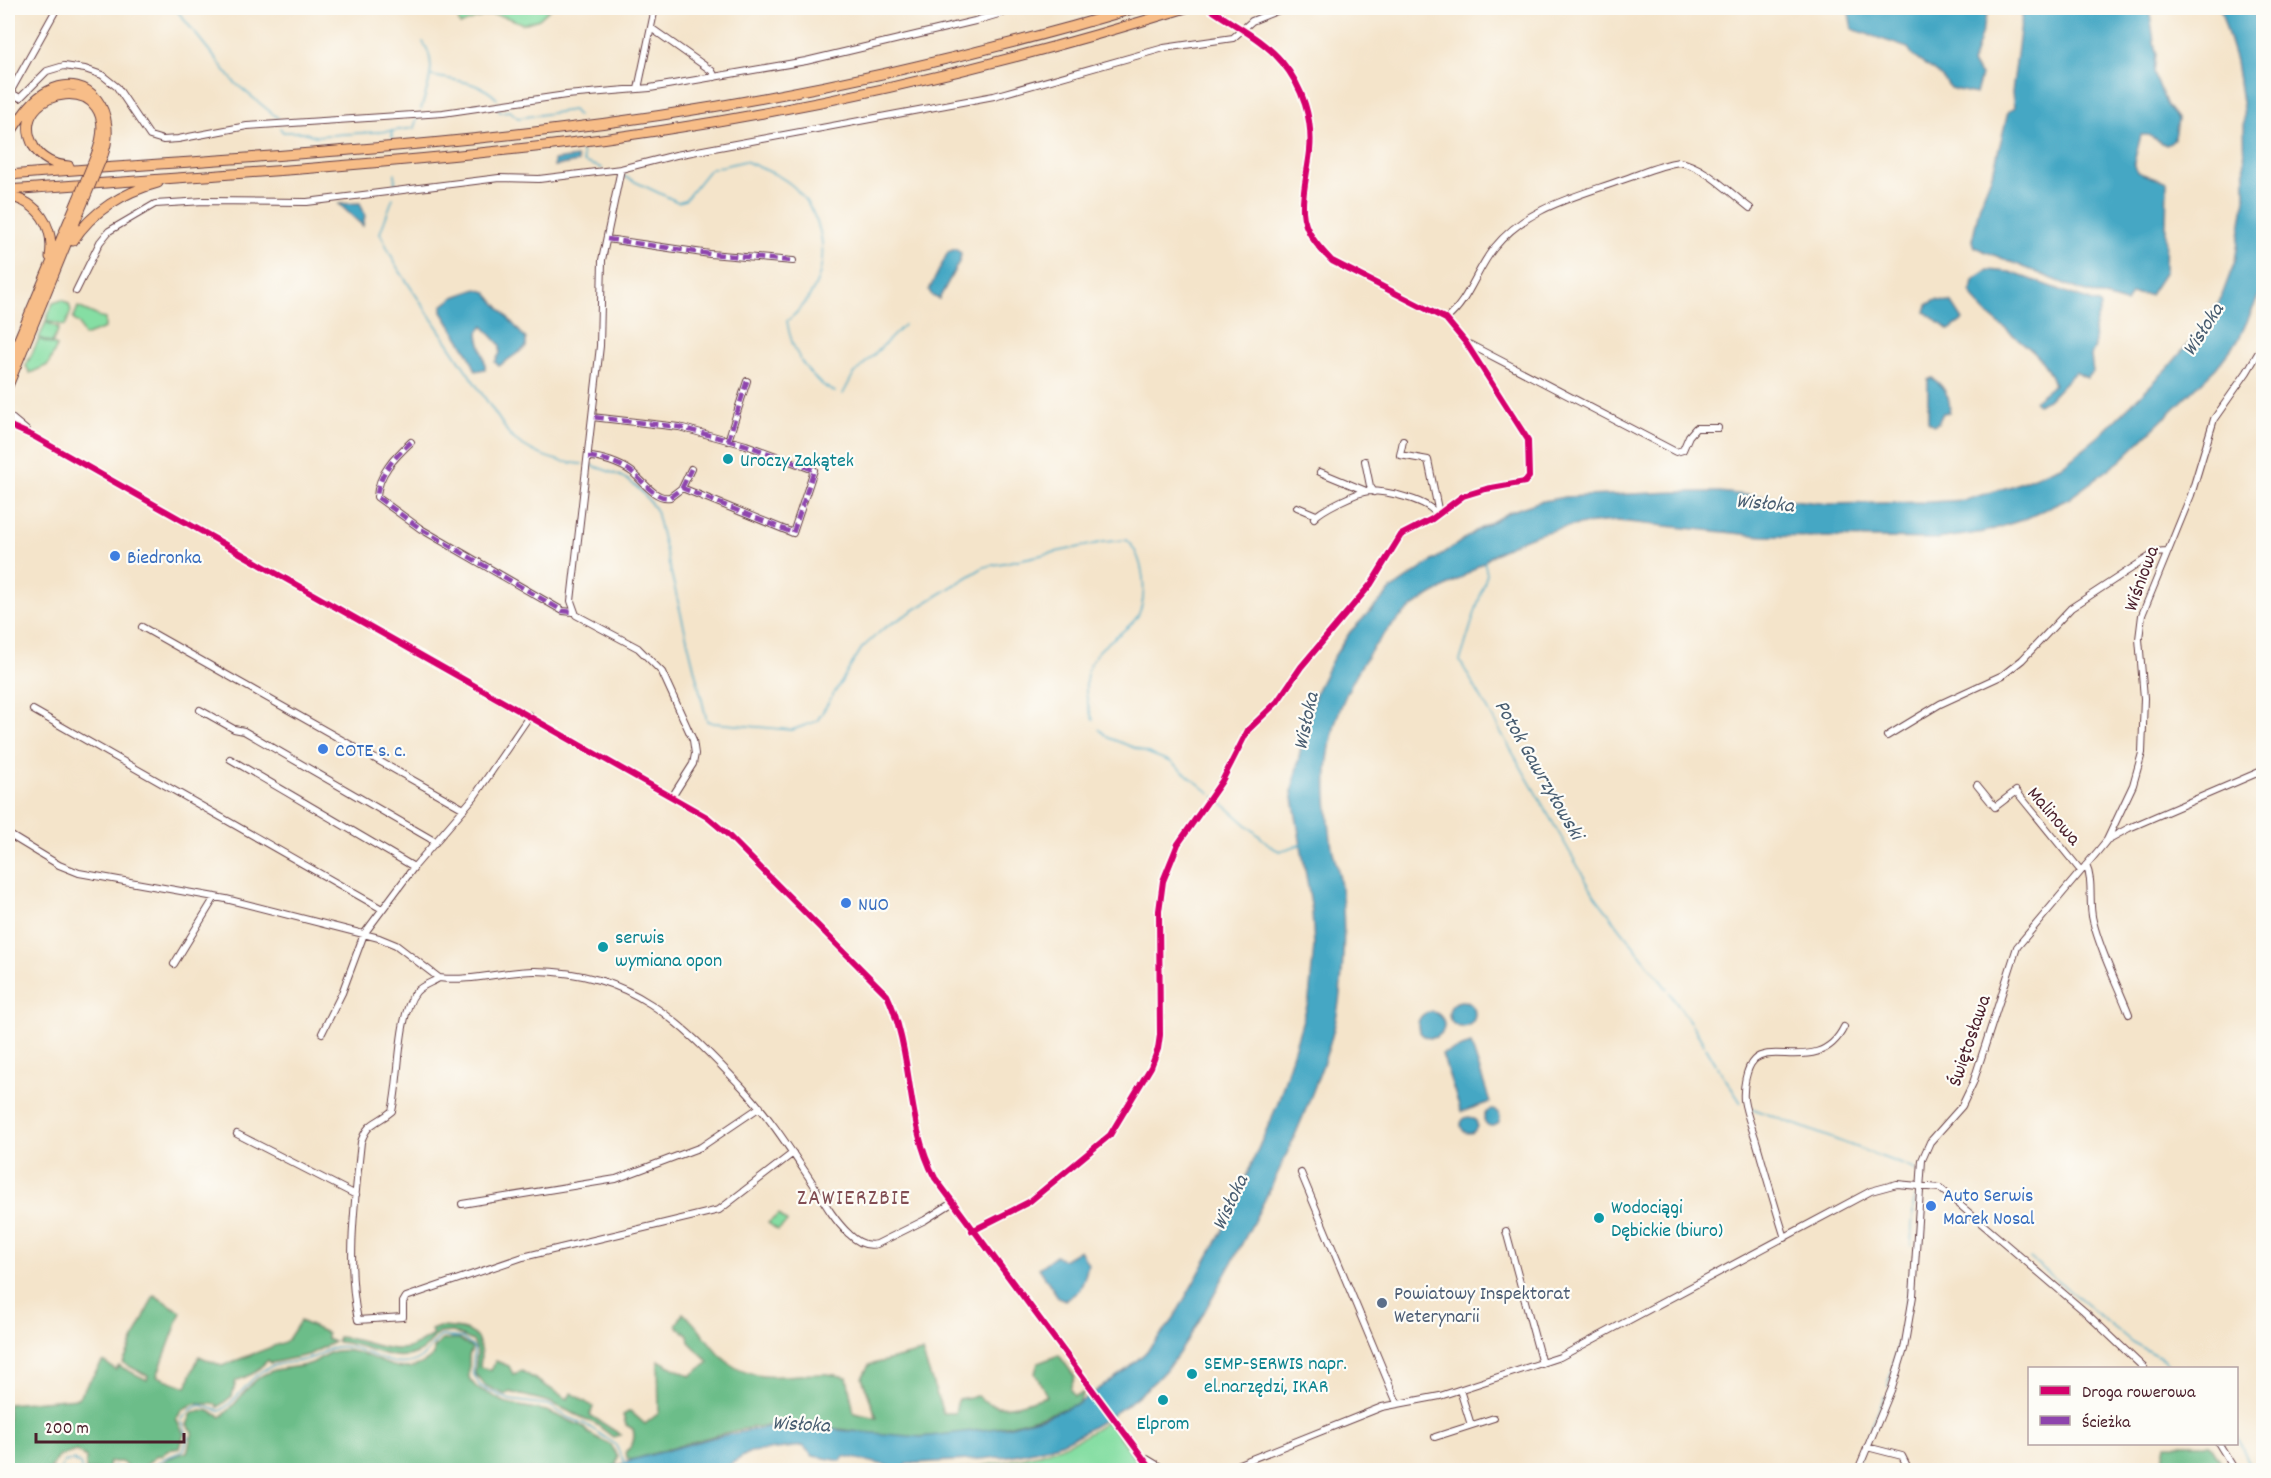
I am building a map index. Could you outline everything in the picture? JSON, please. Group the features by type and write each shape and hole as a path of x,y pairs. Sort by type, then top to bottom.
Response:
{"highway":[{"path":"8,175 438,142 632,118 736,102 882,73 1033,37 1136,8"},
{"path":"8,190 430,158 628,134 747,115 911,82 1053,47 1186,8"},
{"path":"8,136 29,107 42,94 60,87 78,88 96,98 107,116 109,136 8,386"},
{"path":"100,155 102,122 96,108 88,100 79,95 64,93 48,98 37,108 31,120 30,135 33,145 42,158 63,166 103,168"},
{"path":"60,261 83,227 115,200 143,187 193,176"},
{"path":"8,196 28,203 46,221 52,244 45,277"},
{"path":"8,365 45,277 82,199"}],"street":[{"path":"57,8 8,93 17,98 24,96 42,74 52,68 64,66 85,69 102,75 117,87 144,129 154,138 163,140 194,138 247,126 442,113 566,95 638,89 806,61 975,21 1020,8"},
{"path":"638,89 656,8"},
{"path":"972,1231 1039,1195 1103,1142 1117,1126 1158,1049 1161,991 1160,899 1165,874 1178,844 1226,774 1248,730 1277,702 1301,667 1371,584 1397,540 1408,530 1438,515 1463,496 1525,482 1529,477 1528,440 1466,343 1446,319 1332,261 1319,248 1308,230 1303,212 1310,150 1309,122 1303,98 1282,62 1270,50 1209,8"},
{"path":"76,291 100,242 109,231 155,204 204,201 307,202 499,178 538,179 621,169 676,155 994,96 1164,48 1233,38 1252,21 1284,8"},
{"path":"651,28 712,71 715,76"},
{"path":"1446,319 1461,303 1489,255 1505,236 1533,214 1559,201 1679,162 1711,178 1750,208"},
{"path":"621,169 600,280 600,346 571,601 573,612 579,618 638,648 662,672 693,740 695,754 693,764 672,796"},
{"path":"607,238 710,254 793,261"},
{"path":"1466,343 1676,452 1683,450 1692,431 1696,428 1718,428"},
{"name":"Wiśniowa","path":"2107,840 2133,785 2142,753 2144,698 2139,629 2145,606 2191,495 2214,419 2264,343"},
{"path":"728,441 747,381"},
{"path":"8,415 33,436"},
{"path":"592,417 679,428 728,441 814,470 793,533 682,488"},
{"path":"8,425 33,436 530,715 707,817 726,833 886,994 897,1021 926,1162 972,1231 1131,1439 1152,1470"},
{"path":"1403,441 1400,454 1428,460 1438,515"},
{"path":"411,442 384,472 378,486 377,497 421,529 563,611 573,612"},
{"path":"588,457 596,457 627,469 661,497 670,497 682,488 691,469"},
{"path":"1365,461 1371,491"},
{"path":"1320,472 1371,491 1427,505 1438,515"},
{"path":"1298,507 1315,516 1371,491"},
{"path":"1887,736 1940,704 2003,675 2022,660 2071,608 2155,553 2166,552"},
{"path":"142,627 464,809"},
{"path":"33,710 382,909"},
{"path":"200,710 234,729 244,731 436,842"},
{"path":"322,1033 342,993 364,934 414,867 464,809 530,715"},
{"path":"230,759 414,867"},
{"name":"Świętosława","path":"1858,1470 1894,1382 1907,1335 1913,1290 1918,1184 1921,1166 1927,1148 1962,1106 1973,1083 2017,947 2107,840 2129,828 2264,770"},
{"name":"Malinowa","path":"1977,785 1995,807 2016,791 2081,871"},
{"path":"8,834 74,871 215,897 364,934 396,945 439,978"},
{"path":"2086,865 2090,878 2090,911 2096,935 2129,1014"},
{"path":"174,964 215,897"},
{"path":"793,1153 719,1210 523,1257 406,1297 403,1317 358,1320 354,1301 356,1195 361,1142 365,1130 392,1111 408,1010 414,994 439,978 532,971 570,972 611,982 653,1005 680,1026 760,1107 793,1153 835,1218 855,1239 866,1245 877,1244 896,1236 952,1203"},
{"path":"1785,1238 1744,1101 1749,1071 1759,1056 1803,1055 1816,1051 1833,1041 1844,1027"},
{"path":"462,1204 616,1179 634,1174 701,1147 760,1107"},
{"path":"237,1134 356,1195"},
{"path":"1301,1173 1397,1403"},
{"path":"1224,1470 1397,1403 1440,1396 1542,1365 1568,1354 1879,1188 1918,1184 1935,1186 1942,1190 2084,1311 2143,1367"},
{"path":"1506,1231 1542,1365"},
{"path":"1460,1390 1471,1425"},
{"path":"1434,1437 1494,1418"},
{"path":"2220,1445 2235,1470"},
{"path":"1867,1447 1902,1456 1909,1470"},
{"path":"1142,1454 1159,1469 1170,1470"}],"green space":[{"path":"455,8 551,8 539,19 523,24 492,15 460,25"},
{"path":"62,300 69,304 71,311 65,326 46,321 53,303"},
{"path":"78,307 105,319 105,328 84,336 79,324 73,319"},
{"path":"46,322 59,328 52,343 39,338"},
{"path":"39,339 57,346 48,365 30,373 26,366"},
{"path":"779,1214 787,1222 778,1230 768,1223"},
{"path":"154,1295 181,1312 157,1376 186,1387 199,1356 222,1366 287,1341 300,1321 327,1333 327,1339 334,1342 308,1355 271,1363 268,1360 254,1373 236,1381 232,1396 218,1407 216,1404 194,1404 183,1409 176,1419 184,1434 180,1448 167,1450 162,1456 157,1455 141,1470 124,1470 127,1466 121,1462 109,1462 107,1470 86,1470 86,1458 77,1451 60,1456 50,1468 54,1470 8,1470 8,1404 78,1398 103,1361 116,1370 119,1366 147,1380 148,1376 123,1363"},
{"path":"683,1313 724,1359 741,1370 762,1376 823,1374 847,1377 854,1413 877,1418 862,1378 869,1365 922,1352 943,1413 955,1413 958,1399 977,1396 994,1405 1011,1406 1047,1396 1035,1373 1038,1363 1059,1355 1075,1377 1070,1389 1074,1396 1083,1393 1079,1403 1034,1419 964,1434 892,1436 821,1427 778,1425 741,1429 632,1460 627,1458 626,1451 633,1442 633,1429 626,1425 623,1415 630,1411 645,1424 659,1413 658,1360 690,1376 709,1362 689,1342 688,1335 676,1326"},
{"path":"439,1327 460,1329 473,1334 480,1346 480,1367 491,1370 496,1361 509,1366 513,1374 522,1371 567,1399 572,1393 593,1407 590,1415 621,1435 613,1437 596,1424 549,1402 510,1392 505,1395 486,1386 475,1374 477,1352 473,1341 453,1332 439,1333 423,1350 402,1356 391,1356 337,1342 338,1337 391,1349 408,1348 433,1335 431,1330"},
{"path":"459,1339 472,1348 469,1356 469,1378 476,1387 508,1404 547,1411 584,1427 588,1433 611,1445 618,1457 616,1465 607,1470 153,1470 169,1458 187,1452 193,1431 187,1425 192,1413 207,1410 221,1417 254,1382 267,1373 307,1365 336,1351 350,1351 396,1367 408,1368 434,1355 434,1348 442,1340"},
{"path":"1108,1421 1143,1470 958,1470 1036,1455 1072,1442"},
{"path":"2166,1445 2211,1445 2226,1470 2161,1470"}],"water":[{"path":"1848,8 1989,8 1972,64 1981,75 1976,94 1950,88 1945,80 1918,60 1908,48 1852,29"},
{"path":"2023,8 2149,8 2156,54 2154,73 2167,106 2178,120 2173,141 2166,145 2148,135 2141,135 2134,162 2137,172 2167,183 2165,272 2150,295 2131,294 2126,303 2080,290 1974,247 1972,241 1980,204 1994,169 2008,112 2014,108 2012,93"},
{"name":"Wisłoka","path":"2220,8 2253,8 2264,42 2264,284 2239,339 2216,368 2120,461 2068,499 2025,519 1985,532 1937,539 1762,536 1618,521 1554,530 1523,540 1495,554 1461,578 1415,605 1381,638 1368,655 1347,693 1333,733 1328,764 1329,819 1342,894 1344,937 1338,1009 1328,1050 1289,1149 1246,1237 1187,1342 1153,1383 1117,1412 1078,1435 1058,1444 1016,1455 906,1464 903,1469 844,1456 841,1461 813,1456 803,1446 750,1452 729,1465 705,1470 607,1470 632,1460 715,1437 778,1425 921,1437 1007,1427 1045,1417 1079,1403 1127,1369 1145,1353 1171,1323 1222,1232 1278,1103 1309,999 1314,946 1312,911 1292,792 1316,692 1333,658 1350,632 1392,589 1476,531 1509,512 1538,502 1565,497 1675,492 1719,492 1829,504 1965,500 2012,486 2063,465 2099,436 2167,369 2205,324 2221,298 2235,261 2245,198 2244,116 2236,61"},
{"path":"577,157 578,162 554,166 554,160"},
{"path":"360,203 365,215 363,226 339,204"},
{"path":"955,249 961,253 960,260 939,299 932,296 929,290 948,252"},
{"path":"1988,270 2010,272 2099,304 2101,307 2094,328 2095,347 2091,356 2093,372 2087,378 2075,372 2048,400 2037,405 2034,401 2054,385 2048,370 2027,346 1978,304 1971,292 1973,280"},
{"path":"477,289 486,292 526,339 526,347 499,366 495,362 500,353 500,345 483,326 478,332 485,369 476,371 468,353 442,312 442,306 454,297"},
{"path":"1936,300 1952,303 1963,320 1949,330 1925,312 1927,305"},
{"path":"1932,378 1946,393 1950,407 1949,412 1943,413 1938,423 1933,425 1928,421 1928,380"},
{"path":"1462,1001 1471,1005 1475,1014 1471,1023 1462,1027 1453,1023 1449,1014 1453,1005"},
{"path":"1431,1012 1440,1016 1444,1025 1440,1034 1431,1038 1422,1034 1418,1025 1422,1016"},
{"path":"1471,1044 1490,1102 1461,1112 1442,1054"},
{"path":"1492,1110 1500,1118 1492,1126 1484,1118"},
{"path":"1469,1117 1477,1125 1469,1133 1461,1125"},
{"path":"1080,1250 1088,1264 1085,1276 1079,1290 1065,1300 1058,1297 1039,1268 1056,1255 1063,1260"}],"waterway":[{"path":"175,8 235,83 278,118"},
{"path":"421,109 429,83 431,66 428,50 423,42"},
{"path":"432,76 476,85 497,99"},
{"path":"498,108 500,112 510,111 518,118 573,110 578,116"},
{"path":"392,137 392,131 414,128 417,118"},
{"path":"280,128 283,132 303,132 315,136 392,131"},
{"path":"582,152 584,162 602,168"},
{"path":"623,176 678,202 685,200 710,169 745,161 777,175 794,187 807,203 816,220 821,238 822,256 820,274 813,291 802,307 787,321 789,332 802,363 817,380 835,392"},
{"path":"395,173 395,189"},
{"path":"393,198 380,233 397,267 511,437 544,456 582,464"},
{"path":"843,394 853,375 904,325"},
{"path":"590,465 629,480 642,492 656,511 707,721 714,723 792,730 817,721 862,648 883,629 984,567 1104,542 1126,540 1132,546 1141,565 1143,599 1137,617 1099,651 1089,667 1086,693 1093,720"},
{"name":"Potok Gawrzyłowski","path":"1484,560 1487,574 1460,661 1595,896 1667,989"},
{"path":"1099,729 1109,738 1171,762 1210,793"},
{"path":"1214,796 1273,848 1280,851 1302,844"},
{"name":"Potok Gawrzyłowski","path":"1670,993 1690,1022"},
{"name":"Potok Gawrzyłowski","path":"1692,1025 1704,1044"},
{"name":"Potok Gawrzyłowski","path":"1706,1047 1716,1064"},
{"name":"Potok Gawrzyłowski","path":"1718,1067 1741,1103"},
{"name":"Potok Gawrzyłowski","path":"1751,1108 1915,1171"},
{"name":"Potok Gawrzyłowski","path":"1911,1245 1914,1197"},
{"path":"2030,1258 2132,1342 2164,1359 2173,1367"},
{"name":"Potok Gawrzyłowski","path":"1905,1314 1910,1270"},
{"name":"Potok Gawrzyłowski","path":"1888,1386 1904,1321"},
{"path":"148,1470 163,1459 183,1451 188,1437 181,1420 193,1408 201,1405 220,1411 256,1376 268,1368 305,1360 336,1347 347,1347 402,1364 423,1356 441,1336 462,1338 474,1348 473,1373 480,1386 510,1400 549,1405 567,1417 585,1424 615,1444 625,1463"},
{"name":"Potok Gawrzyłowski","path":"1855,1467 1884,1397"},
{"path":"2238,1438 2252,1470"},
{"path":"60,1470 64,1462 73,1460 80,1464 82,1470"},
{"path":"109,1470 113,1466 119,1470"}],"marked path":[{"path":"607,239 710,254 793,261"},
{"path":"728,441 747,381"},
{"path":"588,457 605,460 627,469 659,496 670,497 682,488 793,533 814,470 746,445 679,427 592,417"},
{"path":"411,442 384,473 377,497 421,529 563,611 573,612"},
{"path":"682,488 691,469"}],"cycle path":[{"path":"972,1231 1029,1202 1110,1135 1151,1067 1158,1049 1160,1035 1159,911 1163,881 1178,844 1222,781 1248,730 1277,702 1301,667 1371,584 1401,535 1432,519 1463,496 1525,482 1529,477 1528,440 1466,343 1446,319 1332,261 1313,238 1306,225 1303,211 1311,139 1308,116 1301,93 1296,82 1274,54 1257,39 1209,8"},
{"path":"8,425 33,436 707,817 726,833 887,995 902,1040 919,1134 925,1156 935,1178 1152,1470"}],"place":[{"name":"Uroczy Zakątek","path":"728,459"},
{"name":"Biedronka","path":"115,556"},
{"name":"COTE s. c.","path":"323,749"},
{"name":"NUO","path":"846,903"},
{"name":"serwis wymiana opon","path":"603,947"},
{"name":"Auto Serwis Marek Nosal","path":"1931,1206"},
{"name":"Wodociągi Dębickie (biuro)","path":"1599,1218"},
{"name":"Powiatowy Inspektorat Weterynarii","path":"1382,1303"},
{"name":"SEMP-SERWIS napr. el.narzędzi, IKAR","path":"1192,1374"},
{"name":"Elprom","path":"1163,1400"}],"district":[{"name":"ZAWIERZBIE","path":"854,1196"}]}
